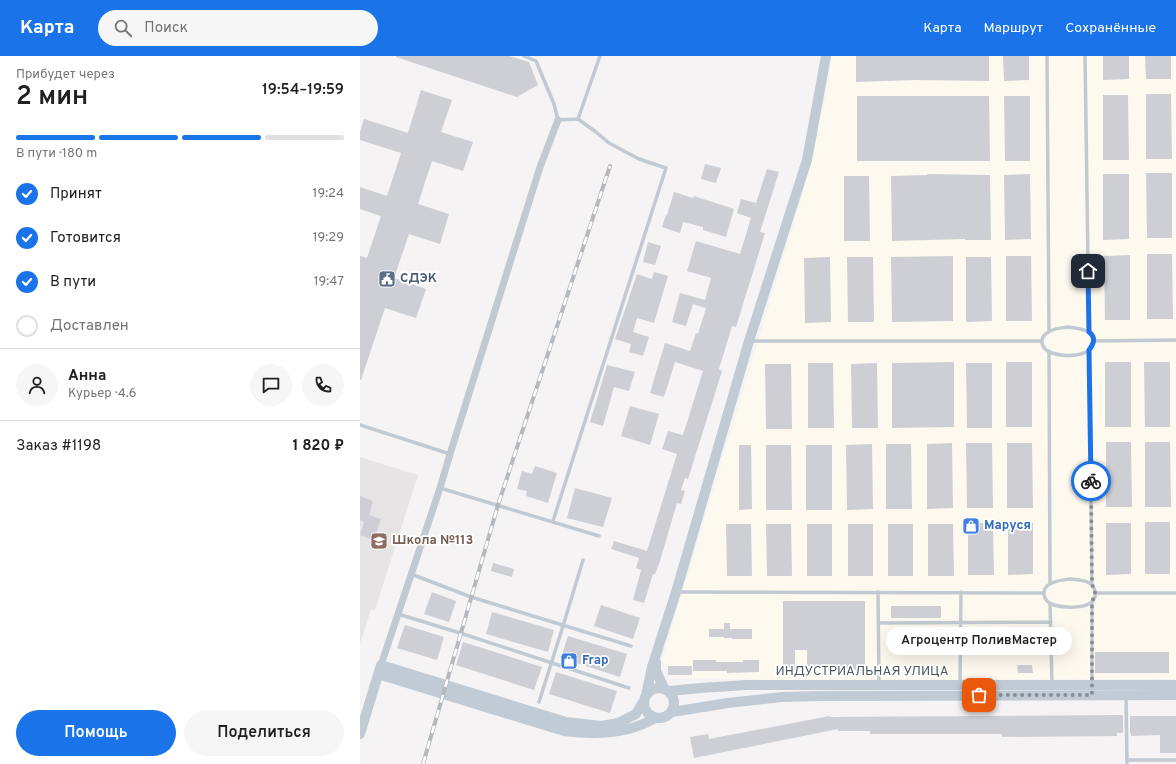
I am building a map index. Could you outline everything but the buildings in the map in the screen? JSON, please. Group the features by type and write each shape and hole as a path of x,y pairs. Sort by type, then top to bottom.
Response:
{"street":[{"path":"658,651 656,671 666,690 672,696 674,701 672,712 667,717 661,719 648,715 644,709 644,699 652,666 676,592 749,341 807,160 826,56"},
{"path":"360,734 379,670 440,488 540,167 558,120"},
{"path":"379,670 565,726 581,733 615,732 638,727 654,718"},
{"name":"ИНДУСТРИАЛЬНАЯ УЛИЦА","path":"666,690 747,685 879,691 1092,690 1176,685"},
{"name":"ИНДУСТРИАЛЬНАЯ УЛИЦА","path":"672,712 728,702 782,697 819,696 960,686 1052,690"},
{"path":"565,726 601,726 620,722 636,714 644,699 653,689 658,688 666,690"},
{"name":"ИНДУСТРИАЛЬНАЯ УЛИЦА","path":"1092,690 1126,695 1176,694"}],"lane":[{"path":"524,56 536,61 554,104 558,120 578,119 609,143 638,159 666,168 553,521"},
{"path":"578,119 600,56"},
{"path":"1047,56 1049,331"},
{"path":"1085,56 1089,332"},
{"path":"1068,327 1089,332 1093,338 1093,343 1089,350 1084,353 1069,355 1058,354 1045,350 1042,345 1042,338 1046,333 1057,328 1068,327"},
{"path":"1093,341 1176,340"},
{"path":"749,341 1042,341"},
{"path":"1089,350 1092,585 1095,590 1092,601 1092,690"},
{"path":"1049,351 1050,584"},
{"path":"360,425 450,454"},
{"path":"440,488 599,536"},
{"path":"539,702 583,560"},
{"path":"411,574 471,597 631,646"},
{"path":"1092,585 1087,582 1070,579 1059,580 1048,585 1044,590 1044,597 1047,602 1066,607 1086,605 1092,601"},
{"path":"676,592 1044,593"},
{"path":"878,592 879,691"},
{"path":"960,686 961,592"},
{"path":"1095,593 1176,593"},
{"path":"1050,603 1052,690"},
{"path":"398,614 629,688"},
{"path":"879,622 1051,622"},
{"path":"961,648 1051,647"},
{"path":"1126,695 1127,762 1176,760"}],"shaded area":[{"path":"832,56 1176,56 1176,679 796,680 672,678 662,660 801,199 825,97"},
{"name":"Школа №113","path":"360,457 418,475 375,610 371,610 360,643"}],"railway":[{"path":"423,764 498,505 610,166"}],"way so far":[{"path":"979,695 1092,695 1092,601 1095,595 1095,590 1092,585 1091,481"}],"place":[{"name":"СДЭК","path":"387,279"},
{"name":"Маруся","path":"971,526"},
{"name":"Школа №113","path":"379,541"},
{"name":"Frap","path":"569,661"},
{"name":"Агроцентр ПоливМастер","path":"979,695"}],"route":[{"path":"1088,271 1089,332 1093,338 1093,343 1089,350 1091,481"}]}
